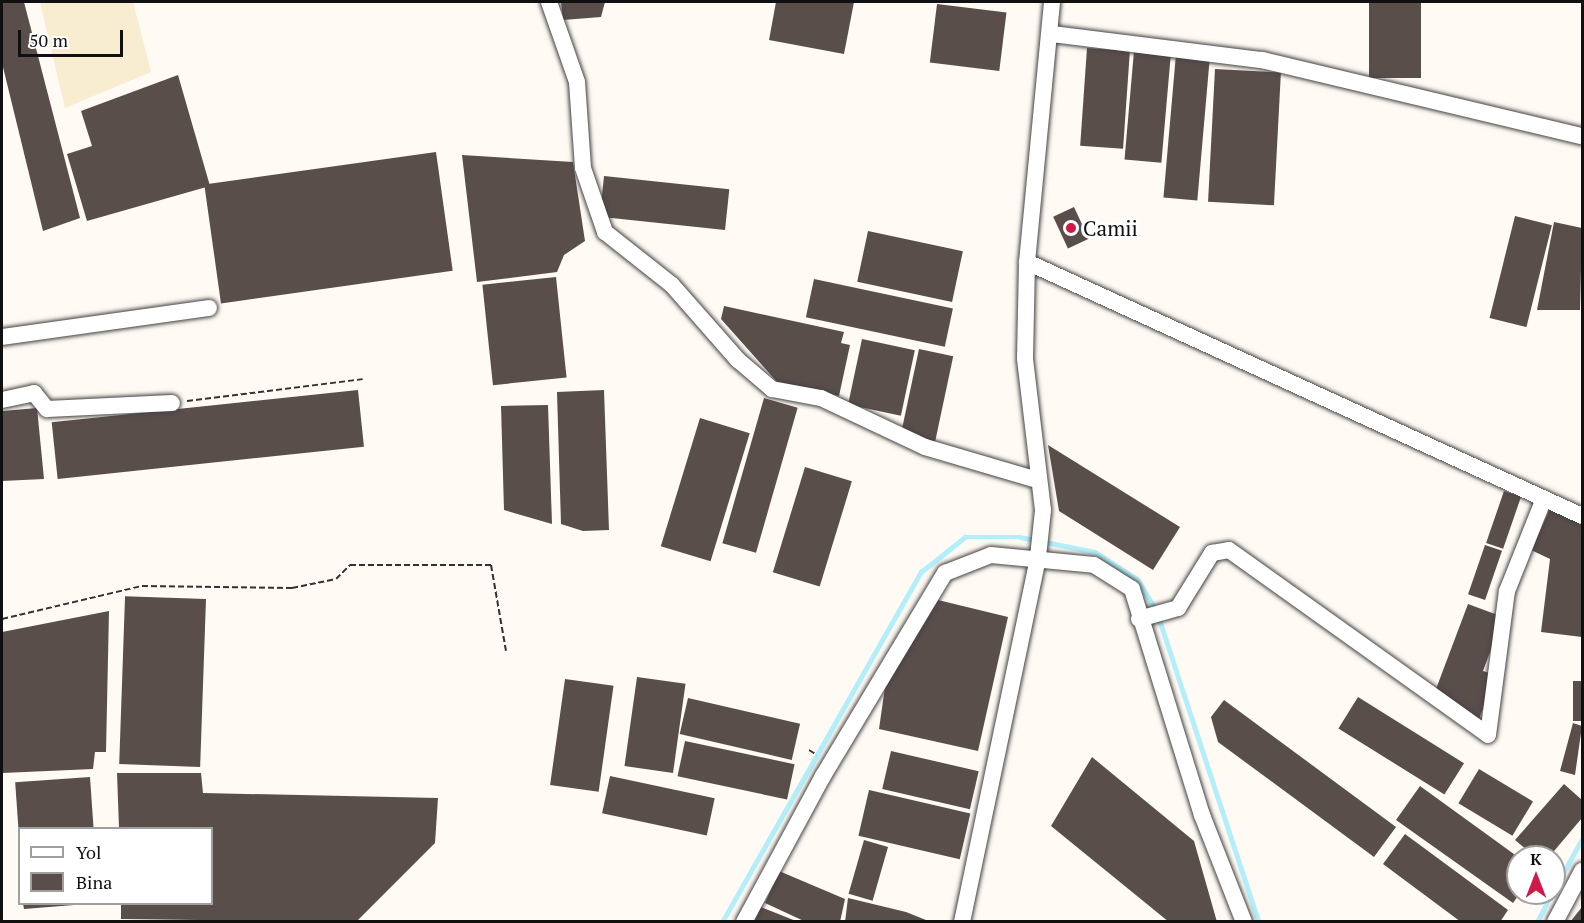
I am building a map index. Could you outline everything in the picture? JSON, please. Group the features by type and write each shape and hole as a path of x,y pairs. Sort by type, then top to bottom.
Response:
{"street":[{"path":"549,2 577,82 584,168 605,232 672,285 738,360 772,389 821,398 925,447 1037,480"},
{"path":"962,921 1038,553 1043,510 1037,480 1025,358 1027,262 1052,34 1052,2"},
{"path":"1052,34 1262,60 1582,136"},
{"path":"1027,262 1543,501 1582,516"},
{"path":"2,337 209,308"},
{"path":"2,400 34,393 47,409 172,403"},
{"path":"1152,616 1178,608 1212,553 1229,550 1488,735 1507,591 1543,501"},
{"path":"744,921 823,776 945,573 991,555 1038,553 1094,565 1132,589 1152,616 1202,815 1244,921"},
{"path":"1555,921 1582,871"}],"path":[{"path":"172,403 363,379"},
{"path":"2,619 142,586 292,588 336,579 350,565 491,564 506,651"}],"shaded area":[{"path":"40,2 133,2 151,72 65,108"}],"building":[{"path":"2,2 24,2 80,218 43,231 2,63"},
{"path":"561,2 605,2 601,17 563,20"},
{"path":"776,2 854,2 844,54 769,40"},
{"path":"1369,2 1421,2 1421,78 1369,78"},
{"path":"937,4 1006,13 999,71 930,63"},
{"path":"1087,48 1130,51 1123,149 1080,146"},
{"path":"1134,51 1171,54 1161,163 1125,160"},
{"path":"1176,54 1210,57 1197,200 1163,197"},
{"path":"1215,69 1281,72 1274,205 1208,202"},
{"path":"178,75 210,186 87,221 67,154 92,146 81,111"},
{"path":"436,152 453,271 221,303 204,185"},
{"path":"462,155 573,162 585,241 564,255 557,272 477,282"},
{"path":"604,176 729,189 725,230 600,217"},
{"name":"Camii","path":"1074,207 1089,239 1068,248 1053,217"},
{"path":"1515,216 1552,225 1526,327 1490,318"},
{"path":"1554,222 1582,228 1580,310 1537,310"},
{"path":"868,231 963,251 952,302 857,282"},
{"path":"556,277 567,377 493,385 482,285"},
{"path":"814,279 953,309 945,347 806,317"},
{"path":"724,306 844,332 841,343 850,345 839,396 778,383 721,319"},
{"path":"862,339 915,350 901,416 848,405"},
{"path":"919,349 953,356 935,441 901,434"},
{"path":"358,390 364,447 58,479 52,422"},
{"path":"604,390 609,530 583,531 561,524 557,392"},
{"path":"764,398 798,408 756,553 722,543"},
{"path":"548,405 552,524 504,510 501,406"},
{"path":"37,408 44,479 2,481 2,411"},
{"path":"700,418 750,433 711,561 661,546"},
{"path":"1048,445 1180,527 1153,570 1059,511"},
{"path":"805,467 852,481 820,587 773,572"},
{"path":"1504,491 1521,497 1503,549 1486,543"},
{"path":"1550,509 1582,524 1582,637 1541,632 1550,559 1531,550"},
{"path":"1485,545 1502,551 1485,600 1468,594"},
{"path":"125,596 206,599 200,767 119,764"},
{"path":"938,600 1008,617 978,751 879,729 886,680"},
{"path":"1468,604 1503,617 1483,671 1496,675 1479,719 1436,689"},
{"path":"109,611 106,752 95,752 93,769 2,773 2,632"},
{"path":"637,677 686,684 673,773 624,766"},
{"path":"565,679 614,686 599,792 550,785"},
{"path":"1573,681 1582,681 1582,721 1573,721"},
{"path":"1358,697 1464,763 1444,795 1338,728"},
{"path":"688,698 800,724 792,760 680,734"},
{"path":"1224,700 1396,827 1374,857 1218,742 1211,717"},
{"path":"1573,723 1582,726 1575,775 1560,771"},
{"path":"685,741 795,764 787,799 678,776"},
{"path":"891,751 979,771 970,809 882,789"},
{"path":"1092,757 1194,841 1217,922 1169,922 1051,826"},
{"path":"1479,769 1533,801 1512,836 1458,803"},
{"path":"117,773 201,773 203,793 438,798 435,843 356,922 121,919 121,905 213,905 213,827 119,827"},
{"path":"610,776 715,798 707,835 602,813"},
{"path":"90,777 93,827 18,827 15,782"},
{"path":"1564,784 1582,800 1582,818 1559,845 1521,845 1515,840"},
{"path":"1420,786 1506,848 1506,898 1396,820"},
{"path":"869,790 970,813 960,859 858,836"},
{"path":"1405,834 1508,910 1500,922 1461,922 1383,864"},
{"path":"864,840 888,847 873,901 849,894"},
{"path":"779,871 845,899 840,922 806,922 765,903"},
{"path":"848,898 906,912 931,922 845,922"},
{"path":"23,905 74,905 24,909"},
{"path":"761,907 796,921 796,922 754,922"},
{"path":"1582,907 1582,922 1570,922"}],"waterway":[{"path":"722,922 921,572 965,537 1020,537 1095,552 1137,579 1156,609 1259,922"},
{"path":"1566,868 1582,839"},
{"path":"1537,922 1546,905"}],"place":[{"name":"Camii","path":"1071,228"}]}
